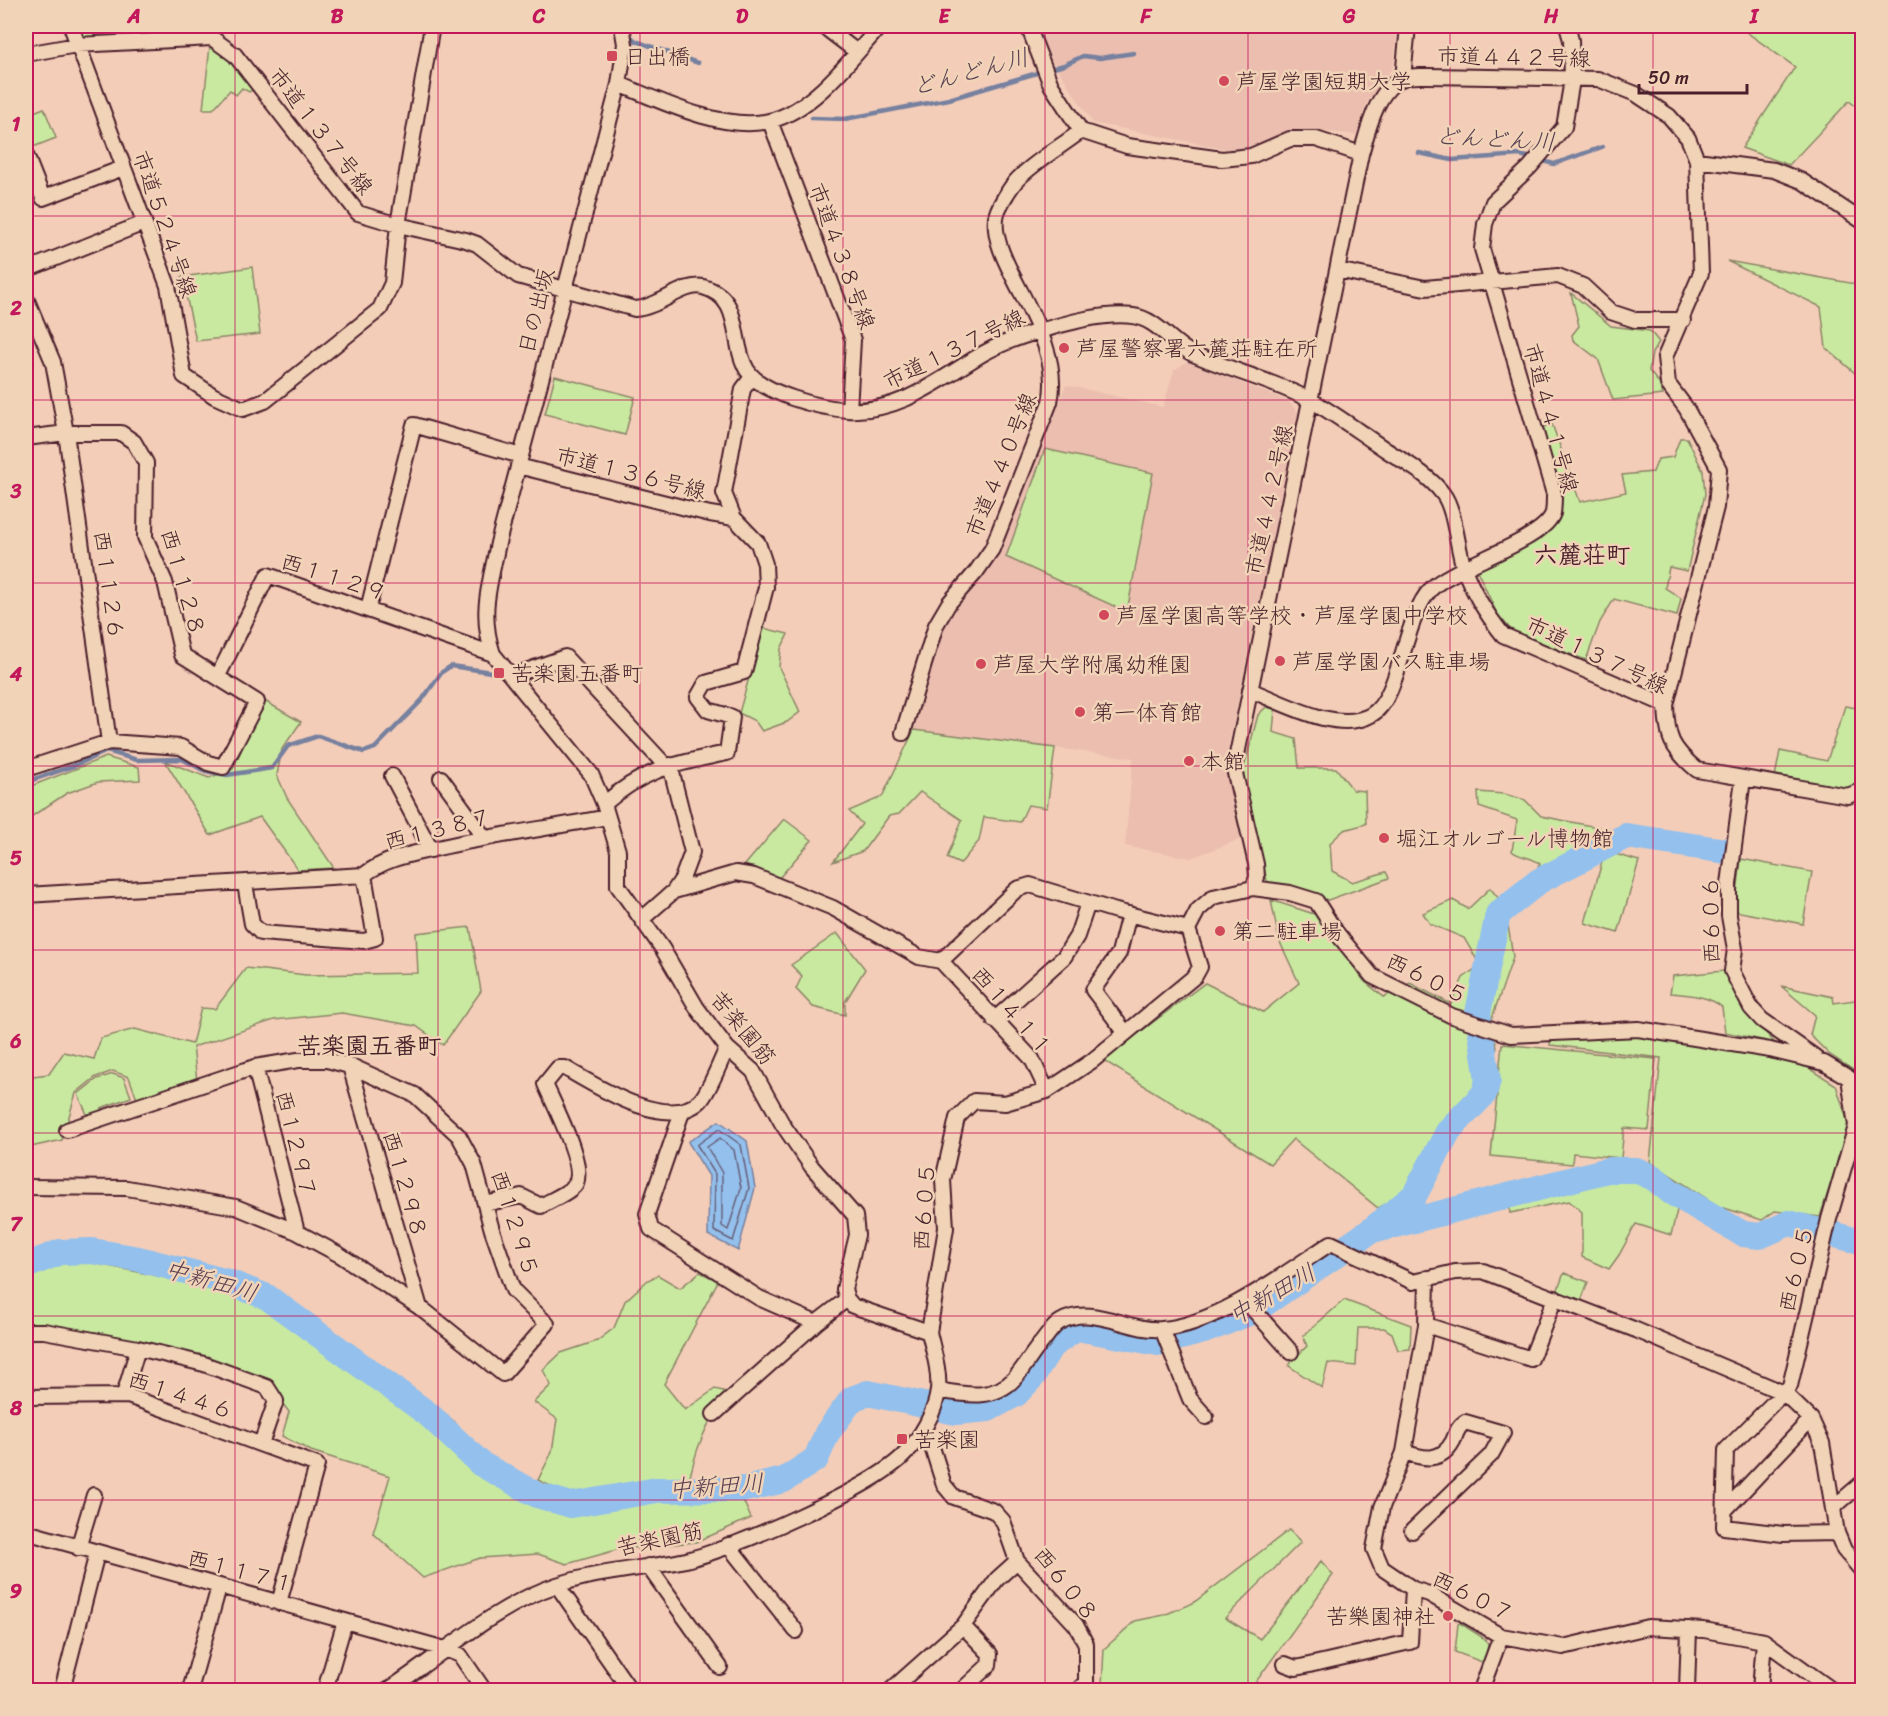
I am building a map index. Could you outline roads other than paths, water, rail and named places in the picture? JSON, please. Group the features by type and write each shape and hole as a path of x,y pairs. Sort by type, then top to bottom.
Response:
{"street":[{"name":"市道５２４号線","path":"71,26 168,285 184,376 214,396 243,409 266,401 380,309 392,283 398,225"},
{"path":"398,225 432,26"},
{"name":"日の出坂","path":"494,654 486,631 486,608 498,543 619,84 625,44 622,26"},
{"path":"823,26 857,52"},
{"path":"619,84 662,102 736,124 770,121 800,106 831,80 880,26"},
{"path":"1028,26 1048,77 1081,131 1126,146 1222,159 1251,156 1290,139 1316,139 1361,154"},
{"path":"1403,78 1408,26"},
{"name":"市道４４１号線","path":"1250,690 1334,722 1351,722 1373,715 1388,694 1419,604 1432,587 1536,532 1552,514 1554,494 1482,249 1485,224 1493,202 1530,167 1564,127 1572,80 1571,40 1567,26"},
{"name":"市道１３７号線","path":"26,54 77,45 212,38 236,55 358,213 477,244 518,276 635,309 655,305 691,287 700,286 713,291 730,308 745,367 752,376 794,399 849,410 879,408 911,398 987,351 1040,331 1111,316 1135,316 1156,326 1191,352 1311,401 1427,477 1445,496 1465,570 1493,623 1503,635 1666,705 1667,733 1679,755 1697,770 1848,796 1863,790"},
{"name":"市道４４２号線","path":"1253,888 1257,877 1256,864 1234,769 1361,154 1372,113 1385,93 1403,78 1428,75 1598,79 1636,94 1669,116 1688,138 1697,160 1701,273 1683,320 1665,357 1668,384 1686,408 1719,469 1720,477 1716,507 1666,705"},
{"name":"市道４３８号線","path":"770,121 853,340 849,410"},
{"name":"市道４４０号線","path":"903,733 936,625 949,603 976,572 992,549 1050,402 1054,384 1049,356 1040,331 999,243 997,213 1016,182 1081,131"},
{"path":"26,155 43,198 123,168"},
{"path":"1697,160 1774,170 1802,182 1863,221"},
{"path":"26,270 144,223"},
{"path":"1337,270 1425,288 1558,276 1583,286 1611,312 1635,320 1683,320"},
{"name":"西１１２６","path":"26,298 53,362 66,433 109,742"},
{"path":"606,810 617,792 668,766 727,753 732,717 708,710 698,697 706,683 744,672 766,587 765,564 758,543 734,518 724,493 742,389 752,376"},
{"name":"市道１３６号線","path":"368,609 414,425 520,461 710,514 734,518"},
{"name":"西１１２８","path":"26,438 66,433 121,433 134,442 146,462 145,537 165,582 182,655 257,702 224,767 208,763 181,747 109,742 26,769"},
{"name":"西１１２９","path":"218,676 268,575 494,654"},
{"name":"苦楽園筋","path":"494,654 591,774 606,810 618,851 618,886 642,919 697,1008 727,1048 753,1071 783,1125 812,1167 855,1216 857,1235 844,1289 847,1299"},
{"path":"512,676 565,657 668,766 692,852 682,879 674,891 642,919"},
{"path":"392,776 431,850"},
{"path":"441,778 484,837"},
{"name":"西６０６","path":"1743,779 1729,884 1729,916 1735,949 1732,971 1746,1000 1762,1020 1824,1063"},
{"name":"西１３８７","path":"26,895 245,884 364,875 376,866 431,850 606,810"},
{"path":"674,891 736,873 754,876 833,908 919,957 941,961 1017,889 1030,885 1129,915 1188,929"},
{"path":"245,884 252,924 261,933 364,941 375,938 364,875"},
{"name":"西６０５","path":"929,1332 946,1228 943,1180 957,1118 974,1101 1005,1103 1047,1090 1092,1061 1195,976 1200,967 1188,929 1198,910 1213,897 1253,888 1290,893 1316,901 1336,932 1372,976 1452,1016 1485,1027 1511,1035 1638,1029 1770,1050 1824,1063 1849,1078 1856,1126 1827,1231 1790,1386 1784,1393"},
{"path":"994,1020 1064,957 1077,936 1088,903"},
{"path":"1125,1032 1093,990 1119,953 1129,915"},
{"name":"西１４１１","path":"941,961 1032,1059 1047,1090"},
{"path":"485,1204 521,1196 541,1206 574,1186 580,1175 577,1162 545,1084 558,1068 565,1068 618,1098 656,1110 682,1112 700,1101 727,1048"},
{"name":"西１２９５","path":"26,1187 127,1188 236,1207 297,1232 340,1255 425,1311 503,1374 548,1324 513,1290 474,1164 459,1136 415,1095 350,1066 327,1060 298,1060 255,1067 67,1130"},
{"name":"西１２９８","path":"350,1066 419,1307 425,1311"},
{"name":"西１２９７","path":"255,1067 297,1232"},
{"path":"682,1112 647,1214 651,1229 759,1298 816,1323"},
{"path":"714,1414 816,1323 847,1299 853,1306 929,1332 937,1395 974,1397 1000,1390 1014,1379 1035,1349 1059,1322 1084,1314 1165,1337 1184,1325 1246,1301 1331,1243 1413,1282 1455,1272 1483,1271 1555,1298 1784,1393 1811,1419 1822,1443 1837,1533 1844,1550 1863,1571"},
{"name":"西６０７","path":"1427,1278 1426,1325 1404,1452 1382,1507 1374,1548 1382,1568 1413,1589 1429,1594 1501,1636 1563,1647 1648,1627 1689,1629 1764,1641 1832,1690"},
{"path":"1426,1325 1531,1359 1555,1298"},
{"path":"1246,1301 1291,1352"},
{"path":"26,1331 44,1331 138,1348 204,1364 267,1387 276,1401 261,1444"},
{"path":"1165,1337 1190,1399 1206,1417"},
{"path":"124,1395 138,1348"},
{"path":"1784,1393 1726,1450 1724,1527 1783,1534 1837,1533"},
{"name":"西１４４６","path":"26,1397 124,1395 317,1465 279,1603"},
{"name":"苦楽園筋","path":"388,1690 445,1649 528,1597 557,1585 613,1571 687,1560 728,1545 854,1488 904,1455 919,1438 937,1395"},
{"path":"1726,1509 1811,1419"},
{"path":"1404,1452 1426,1459 1440,1456 1452,1443 1457,1428 1465,1422 1503,1433 1491,1455 1412,1531"},
{"name":"西６０８","path":"919,1438 932,1447 944,1485 954,1497 994,1511 1003,1521 1017,1561 1066,1612 1086,1644 1086,1682 1078,1690"},
{"path":"1834,1507 1863,1483"},
{"path":"78,1548 94,1495"},
{"name":"西１１７１","path":"26,1532 445,1649"},
{"path":"728,1545 796,1631"},
{"path":"62,1690 97,1553"},
{"path":"891,1690 963,1626 998,1579 1017,1561"},
{"path":"648,1566 720,1667"},
{"path":"557,1585 630,1690"},
{"path":"190,1690 219,1587"},
{"path":"1285,1664 1296,1668 1410,1642 1413,1589"},
{"path":"325,1690 345,1621"},
{"path":"962,1690 989,1665 990,1654 963,1626"},
{"path":"1687,1690 1689,1629"},
{"path":"1481,1690 1501,1636"},
{"path":"1760,1690 1764,1641"},
{"path":"445,1649 460,1655 484,1690"}],"water":[{"path":"719,1121 747,1141 755,1188 738,1251 708,1235 709,1176 688,1142"}],"waterway":[{"name":"どんどん川","path":"626,33 636,41 698,63"},
{"name":"どんどん川","path":"812,118 845,119 949,99 1064,65 1083,56 1100,58 1134,53"},
{"name":"どんどん川","path":"1419,153 1452,160 1520,155 1554,164 1602,147"},
{"path":"26,782 76,765 107,751 137,760 182,759 205,771 227,775 272,768 288,746 318,736 364,752 375,748 422,700 442,672 451,666 491,672"},
{"name":"中新田川","path":"26,1266 60,1252 92,1251 139,1259 228,1282 267,1297 428,1414 481,1464 537,1495 571,1505 657,1490 745,1489 784,1480 816,1459 827,1433 852,1399 868,1393 956,1412 988,1409 1016,1394 1034,1375 1051,1346 1077,1328 1158,1343 1204,1331 1254,1311 1369,1232 1414,1196 1449,1130 1484,1094 1488,1080 1478,1013 1498,914 1539,881 1626,836 1726,851"},
{"path":"1380,1229 1608,1170 1636,1170 1654,1178 1671,1192 1743,1234 1760,1236 1789,1223 1862,1242"},
{"path":"1854,1552 1862,1560"}],"place":[{"name":"日出橋","path":"612,56"},
{"name":"芦屋学園短期大学","path":"1224,81"},
{"name":"芦屋警察署六麓荘駐在所","path":"1064,348"},
{"name":"芦屋学園高等学校・芦屋学園中学校","path":"1104,615"},
{"name":"芦屋学園バス駐車場","path":"1280,661"},
{"name":"芦屋大学附属幼稚園","path":"981,664"},
{"name":"苦楽園五番町","path":"499,673"},
{"name":"第一体育館","path":"1080,712"},
{"name":"本館","path":"1189,761"},
{"name":"堀江オルゴール博物館","path":"1384,838"},
{"name":"第二駐車場","path":"1220,931"},
{"name":"苦楽園","path":"902,1439"},
{"name":"苦樂園神社","path":"1448,1616"}],"district":[{"name":"六麓荘町","path":"1582,555"},
{"name":"苦楽園五番町","path":"369,1046"}]}
